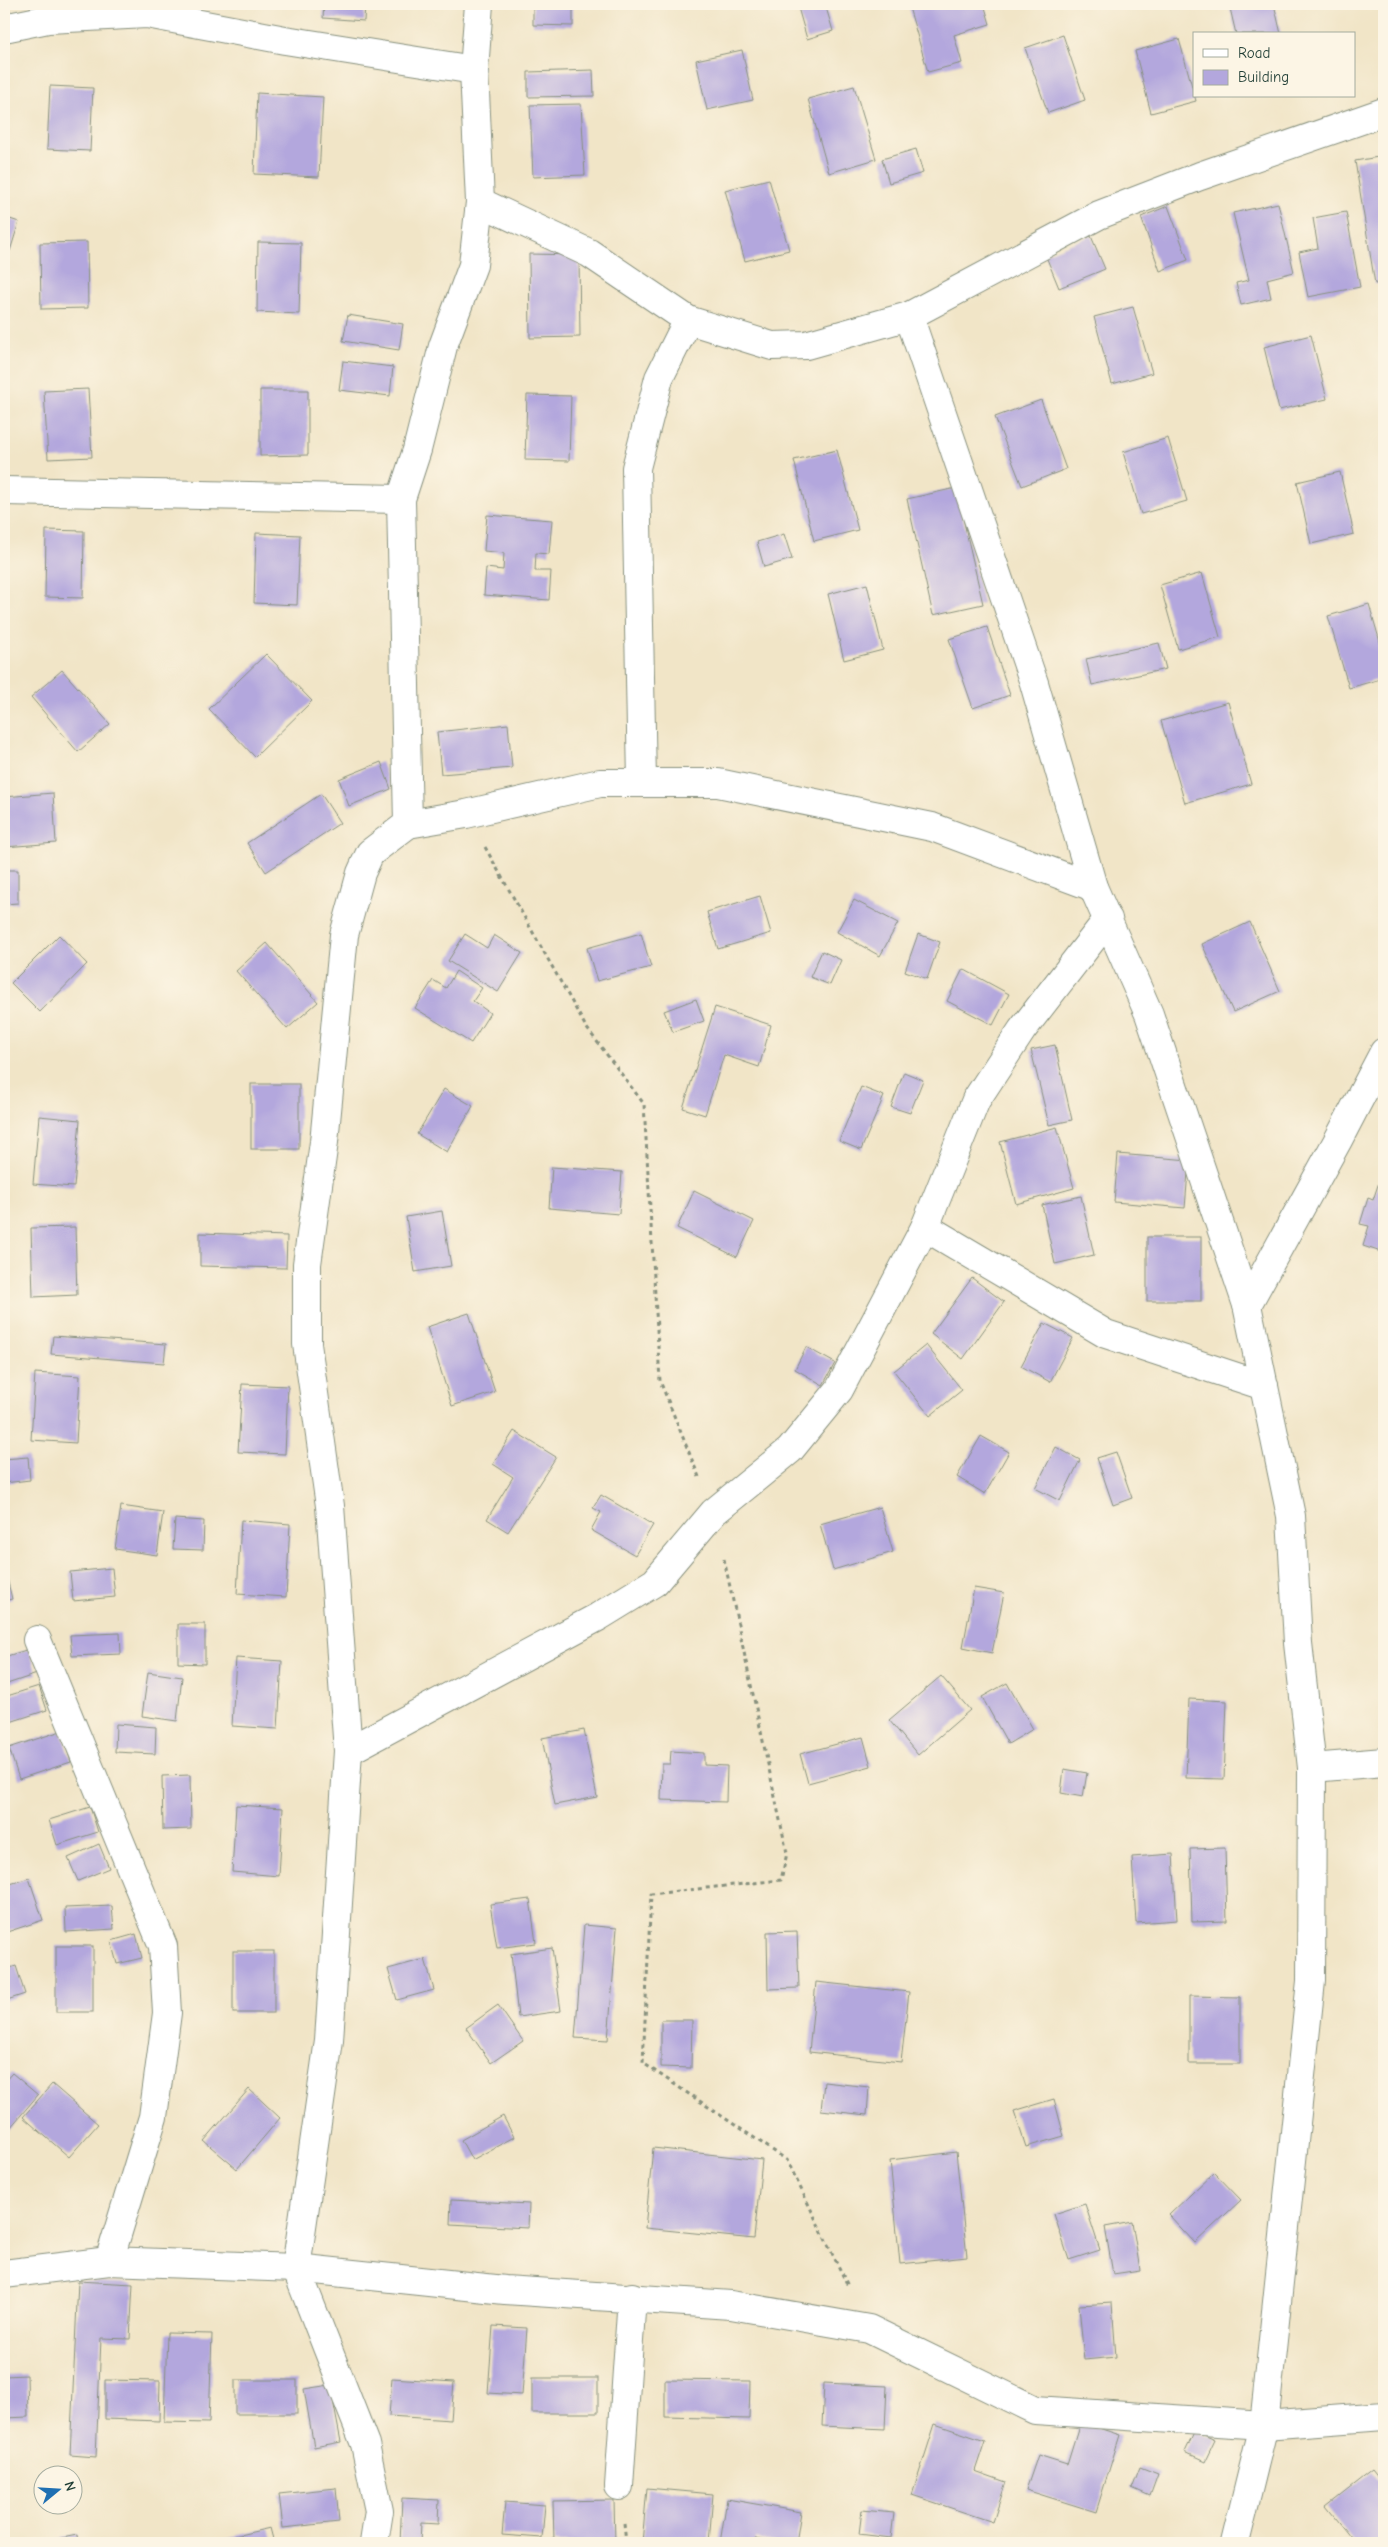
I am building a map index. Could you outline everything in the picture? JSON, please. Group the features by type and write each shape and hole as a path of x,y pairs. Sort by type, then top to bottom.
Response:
{"street":[{"path":"408,824 401,500 417,450 443,346 473,265 480,202 474,70 478,4"},
{"path":"4,28 48,20 147,14 286,40 474,70"},
{"path":"480,202 588,253 688,320 772,346 806,345 909,316 1100,215 1200,176 1384,112"},
{"path":"909,316 1034,683 1094,887 1149,1014 1247,1305 1291,1516 1298,1644 1312,1768 1311,1981 1264,2425 1235,2543"},
{"path":"642,782 636,468 659,378 688,320"},
{"path":"4,491 401,500"},
{"path":"374,2543 379,2511 365,2444 296,2268 329,2040 348,1751 330,1506 307,1344 307,1264 324,1142 344,935 360,873 370,853 408,824 466,814 600,783 718,783 932,827 1094,887"},
{"path":"348,1751 598,1617 655,1582 714,1512 790,1450 839,1390 924,1227 976,1100 1022,1030 1108,919"},
{"path":"1247,1305 1384,1052"},
{"path":"924,1227 1106,1334 1264,1386"},
{"path":"37,1640 163,1946 166,2012 153,2117 109,2261"},
{"path":"1312,1768 1384,1762"},
{"path":"4,2274 109,2261 296,2268 505,2290 731,2305 869,2329 1035,2410 1264,2425 1384,2416"},
{"path":"619,2486 632,2297"}],"path":[{"path":"466,814 586,1026 644,1104 660,1381 714,1512 788,1853 781,1880 651,1894 643,2064 786,2160 869,2329"}],"building":[{"path":"324,4 365,4 364,21 323,18"},
{"path":"533,4 573,4 573,26 533,25"},
{"path":"797,4 825,4 833,31 807,39"},
{"path":"908,4 984,4 990,24 954,35 962,63 928,72"},
{"path":"1229,4 1274,4 1281,32 1236,32"},
{"path":"1063,35 1085,100 1048,113 1025,48"},
{"path":"1179,39 1193,90 1193,98 1195,98 1196,101 1151,113 1135,51"},
{"path":"742,50 753,100 707,110 696,60"},
{"path":"593,70 594,96 528,97 528,72"},
{"path":"50,86 93,88 90,151 47,149"},
{"path":"854,86 876,159 829,173 808,99"},
{"path":"257,93 323,97 319,177 254,174"},
{"path":"581,104 585,175 533,177 530,105"},
{"path":"916,149 923,173 889,183 882,159"},
{"path":"1384,156 1384,283 1375,284 1355,161"},
{"path":"769,179 789,250 745,261 725,190"},
{"path":"1278,203 1294,272 1267,279 1271,298 1241,305 1236,283 1249,280 1233,213"},
{"path":"1168,206 1188,260 1160,271 1141,217"},
{"path":"1346,212 1360,287 1308,297 1299,252 1318,248 1313,218"},
{"path":"4,217 19,222 10,251 4,249"},
{"path":"1091,236 1105,269 1059,288 1045,254"},
{"path":"87,242 88,308 41,309 40,243"},
{"path":"258,242 301,243 299,314 257,312"},
{"path":"529,254 579,255 580,337 530,338"},
{"path":"1133,307 1152,373 1112,384 1094,317"},
{"path":"348,315 403,324 399,350 343,341"},
{"path":"1311,335 1327,399 1279,410 1264,347"},
{"path":"343,361 393,367 390,396 339,390"},
{"path":"88,389 92,457 48,459 44,391"},
{"path":"260,390 308,390 308,455 260,456"},
{"path":"527,395 571,396 569,461 525,460"},
{"path":"1041,400 1066,469 1022,486 995,417"},
{"path":"1168,438 1187,501 1141,514 1123,452"},
{"path":"837,450 858,530 814,541 794,460"},
{"path":"1340,472 1354,534 1311,544 1297,482"},
{"path":"956,488 983,604 933,615 907,499"},
{"path":"487,515 552,520 549,554 536,553 535,571 551,571 549,600 484,595 486,568 503,570 504,553 484,551"},
{"path":"46,530 84,531 83,598 45,597"},
{"path":"256,533 300,535 297,605 254,603"},
{"path":"784,534 792,559 764,567 757,542"},
{"path":"1202,573 1220,637 1178,649 1160,585"},
{"path":"867,584 883,650 844,660 828,594"},
{"path":"1369,604 1384,656 1384,678 1349,688 1328,616"},
{"path":"987,627 1010,695 973,708 949,639"},
{"path":"1159,643 1166,669 1092,685 1086,659"},
{"path":"266,654 312,701 255,757 209,709"},
{"path":"62,670 110,724 78,752 31,697"},
{"path":"1228,702 1251,784 1185,803 1161,721"},
{"path":"508,724 512,768 441,774 437,732"},
{"path":"381,762 391,789 349,806 339,779"},
{"path":"53,793 56,843 4,847 4,797"},
{"path":"321,794 340,823 266,872 247,843"},
{"path":"4,870 18,870 18,903 4,904"},
{"path":"760,896 771,933 718,949 707,912"},
{"path":"854,900 898,923 880,956 837,932"},
{"path":"1250,922 1280,991 1233,1012 1202,944"},
{"path":"641,933 651,967 597,981 587,948"},
{"path":"465,934 487,948 494,935 522,953 498,992 448,961"},
{"path":"918,934 940,942 927,979 905,971"},
{"path":"59,935 87,964 40,1012 11,983"},
{"path":"267,943 318,1002 287,1029 236,971"},
{"path":"822,951 841,960 830,985 810,977"},
{"path":"963,969 1009,994 993,1025 947,1001"},
{"path":"456,971 482,988 473,1001 490,1013 471,1043 415,1008 433,980 446,988"},
{"path":"696,999 704,1021 673,1032 664,1011"},
{"path":"715,1007 771,1025 759,1067 724,1055 705,1115 683,1108"},
{"path":"1055,1045 1072,1120 1049,1125 1031,1050"},
{"path":"904,1072 923,1080 910,1113 891,1107"},
{"path":"251,1084 299,1084 299,1149 251,1149"},
{"path":"861,1087 884,1096 861,1150 839,1141"},
{"path":"444,1089 473,1106 447,1152 417,1134"},
{"path":"39,1116 80,1120 74,1187 33,1184"},
{"path":"1057,1127 1074,1188 1016,1204 1000,1142"},
{"path":"1118,1154 1189,1160 1185,1208 1114,1202"},
{"path":"552,1167 622,1172 619,1214 549,1208"},
{"path":"1380,1179 1384,1181 1384,1253 1363,1246 1369,1226 1360,1224 1368,1198 1373,1200"},
{"path":"694,1191 754,1221 737,1257 677,1228"},
{"path":"1081,1196 1094,1255 1055,1264 1042,1205"},
{"path":"442,1211 451,1266 415,1272 406,1217"},
{"path":"75,1227 77,1295 33,1297 31,1228"},
{"path":"200,1233 287,1236 286,1268 200,1266"},
{"path":"1147,1237 1201,1237 1201,1301 1147,1301"},
{"path":"972,1278 1004,1302 963,1359 931,1334"},
{"path":"469,1313 495,1392 452,1406 427,1327"},
{"path":"1044,1323 1073,1338 1050,1382 1021,1366"},
{"path":"53,1336 166,1344 164,1363 51,1354"},
{"path":"926,1345 962,1390 930,1416 894,1371"},
{"path":"806,1347 835,1363 823,1385 795,1369"},
{"path":"35,1373 80,1376 76,1443 31,1440"},
{"path":"242,1384 288,1386 285,1454 238,1452"},
{"path":"514,1431 556,1457 508,1532 487,1519 513,1477 493,1464"},
{"path":"981,1436 1009,1452 985,1494 957,1477"},
{"path":"1056,1447 1080,1460 1060,1501 1035,1488"},
{"path":"1116,1452 1132,1498 1113,1505 1097,1458"},
{"path":"28,1457 30,1480 4,1483 4,1459"},
{"path":"601,1495 653,1525 635,1555 591,1530 601,1512 593,1508"},
{"path":"121,1506 163,1512 157,1555 115,1549"},
{"path":"880,1507 893,1552 833,1570 820,1524"},
{"path":"175,1519 204,1521 203,1550 173,1549"},
{"path":"241,1520 290,1524 286,1597 237,1594"},
{"path":"112,1568 115,1597 73,1601 70,1572"},
{"path":"6,1574 12,1599 4,1601 4,1575"},
{"path":"974,1588 1004,1593 992,1653 963,1647"},
{"path":"178,1624 205,1624 205,1664 178,1663"},
{"path":"120,1633 121,1654 72,1656 70,1635"},
{"path":"29,1649 37,1674 4,1685 4,1657"},
{"path":"236,1658 282,1661 278,1729 232,1726"},
{"path":"148,1672 182,1677 177,1721 142,1716"},
{"path":"941,1676 970,1710 918,1755 889,1720"},
{"path":"1007,1683 1033,1729 1008,1744 982,1697"},
{"path":"39,1686 47,1710 4,1724 4,1697"},
{"path":"1189,1699 1227,1701 1224,1779 1186,1778"},
{"path":"116,1724 156,1727 155,1754 115,1752"},
{"path":"584,1730 597,1797 555,1805 542,1738"},
{"path":"61,1731 71,1762 19,1779 9,1748"},
{"path":"863,1737 871,1766 808,1783 800,1754"},
{"path":"671,1751 704,1753 704,1765 727,1766 726,1802 661,1800 662,1764 670,1764"},
{"path":"1064,1769 1087,1773 1083,1797 1061,1793"},
{"path":"190,1775 191,1829 163,1830 162,1776"},
{"path":"236,1805 283,1808 279,1876 232,1872"},
{"path":"90,1807 98,1832 57,1845 49,1820"},
{"path":"99,1844 109,1868 78,1881 68,1858"},
{"path":"1225,1848 1227,1921 1192,1922 1190,1849"},
{"path":"1173,1854 1177,1920 1136,1923 1132,1857"},
{"path":"29,1878 43,1920 4,1933 4,1886"},
{"path":"530,1899 536,1943 497,1948 490,1904"},
{"path":"112,1906 114,1929 66,1932 65,1908"},
{"path":"584,1925 617,1928 608,2040 575,2038"},
{"path":"797,1931 799,1988 768,1989 767,1932"},
{"path":"136,1934 142,1958 117,1964 111,1941"},
{"path":"56,1946 93,1946 93,2012 56,2012"},
{"path":"552,1948 561,2011 518,2017 511,1954"},
{"path":"233,1951 274,1951 274,2013 233,2013"},
{"path":"425,1959 434,1990 397,2000 388,1969"},
{"path":"16,1966 25,1994 4,2001 4,1970"},
{"path":"816,1982 909,1992 901,2062 809,2052"},
{"path":"1189,1996 1240,1997 1240,2064 1189,2064"},
{"path":"498,2005 523,2041 491,2063 466,2028"},
{"path":"661,2020 692,2020 691,2068 661,2067"},
{"path":"12,2073 38,2095 4,2135 4,2082"},
{"path":"824,2082 869,2087 867,2115 821,2110"},
{"path":"52,2084 98,2124 69,2157 23,2117"},
{"path":"249,2089 280,2118 237,2169 204,2141"},
{"path":"1054,2099 1064,2136 1026,2147 1014,2111"},
{"path":"503,2116 514,2137 472,2160 461,2140"},
{"path":"653,2148 762,2160 754,2239 645,2228"},
{"path":"956,2152 967,2257 900,2264 890,2160"},
{"path":"1214,2172 1241,2200 1195,2243 1169,2215"},
{"path":"451,2200 529,2204 528,2228 450,2224"},
{"path":"1085,2204 1100,2250 1069,2260 1054,2214"},
{"path":"1132,2222 1140,2270 1113,2274 1105,2227"},
{"path":"78,2281 133,2284 130,2339 101,2338 96,2457 70,2455"},
{"path":"1112,2303 1116,2357 1084,2360 1079,2305"},
{"path":"493,2326 527,2328 522,2395 488,2393"},
{"path":"167,2333 212,2334 209,2423 164,2422"},
{"path":"27,2375 28,2417 4,2418 4,2376"},
{"path":"392,2378 454,2382 451,2420 389,2416"},
{"path":"532,2378 598,2378 598,2413 532,2413"},
{"path":"105,2380 160,2381 159,2421 105,2419"},
{"path":"235,2380 297,2380 297,2414 235,2414"},
{"path":"665,2380 750,2381 749,2419 665,2417"},
{"path":"824,2383 887,2386 885,2429 822,2426"},
{"path":"330,2385 341,2442 314,2447 304,2389"},
{"path":"1080,2422 1120,2435 1096,2512 1026,2490 1038,2455 1067,2464"},
{"path":"935,2424 985,2441 975,2471 1006,2482 993,2522 912,2495"},
{"path":"1195,2431 1215,2440 1205,2461 1185,2452"},
{"path":"1140,2467 1158,2474 1150,2496 1132,2488"},
{"path":"1372,2471 1384,2486 1384,2541 1355,2543 1326,2507"},
{"path":"336,2488 339,2522 283,2528 279,2494"},
{"path":"647,2488 713,2494 709,2543 642,2543"},
{"path":"402,2498 439,2500 438,2524 421,2523 420,2543 400,2543"},
{"path":"727,2499 801,2512 796,2543 778,2543 755,2539 755,2543 720,2543"},
{"path":"614,2500 615,2543 554,2542 553,2501"},
{"path":"505,2502 545,2505 542,2538 502,2535"},
{"path":"862,2510 894,2513 891,2538 859,2534"},
{"path":"270,2528 274,2543 228,2543 226,2538"},
{"path":"77,2535 78,2543 42,2543 42,2542"}]}
